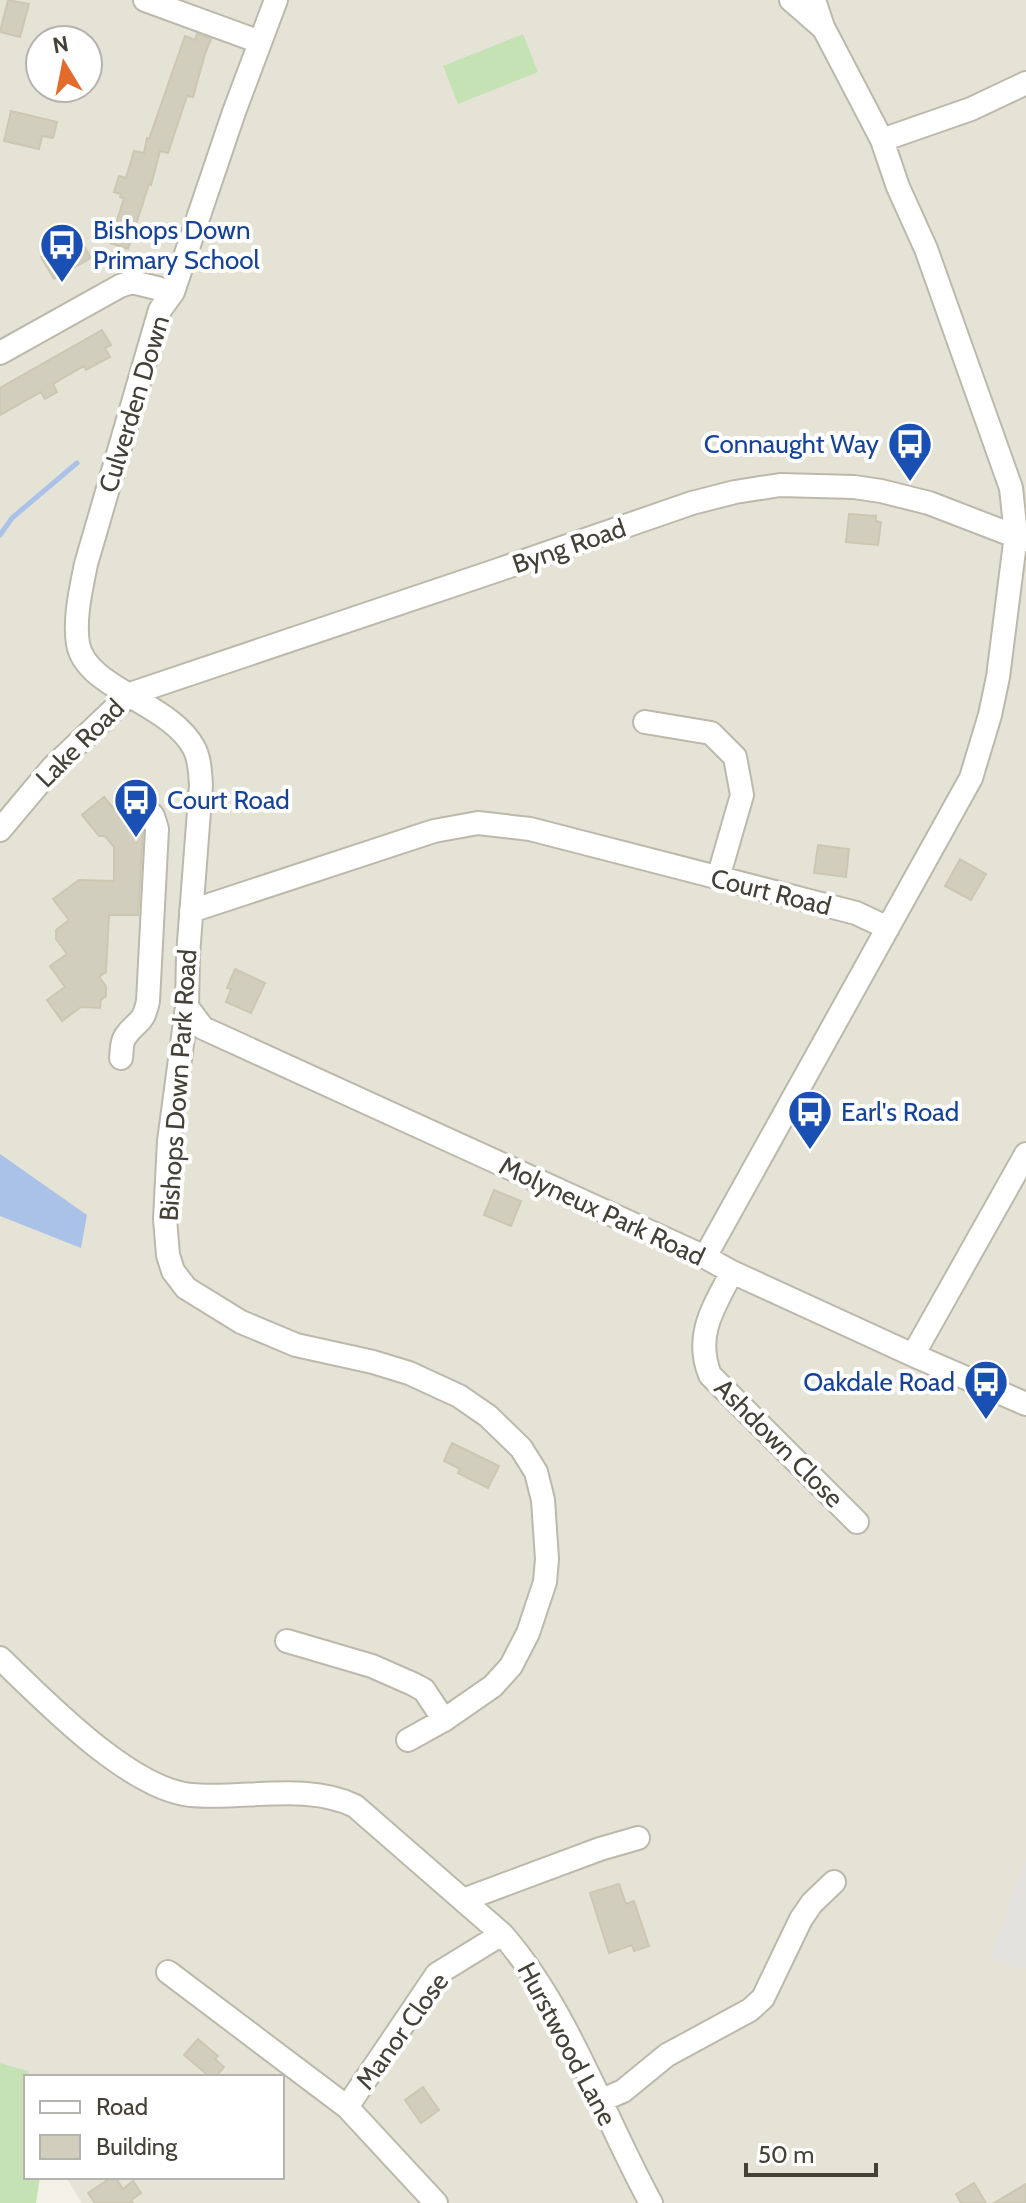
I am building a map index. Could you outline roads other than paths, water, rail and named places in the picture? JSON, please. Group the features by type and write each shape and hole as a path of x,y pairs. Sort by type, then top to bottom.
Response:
{"street":[{"path":"145,0 260,42"},
{"name":"Culverden Down","path":"177,726 89,667 82,656 77,634 79,599 86,564 160,310 173,292 276,0"},
{"path":"791,0 823,27"},
{"path":"705,1257 971,778 998,677 1021,538 1011,488 926,249 898,187 882,140 823,27 814,0"},
{"path":"882,140 971,109 1026,83"},
{"path":"0,353 120,286 132,282 173,292"},
{"name":"Byng Road","path":"130,694 692,503 735,492 780,485 881,491 929,503 1021,538"},
{"name":"Lake Road","path":"0,830 52,768 130,694"},
{"path":"645,722 711,733 735,757 742,795 718,878"},
{"name":"Bishops Down Park Road","path":"177,726 195,750 201,785 187,1007 169,1141 165,1219 168,1255 173,1271 186,1288 241,1322 296,1345 409,1373 459,1396 488,1416 521,1448 536,1472 543,1500 547,1559 545,1582 528,1633 511,1666 493,1686 444,1720 408,1740"},
{"path":"121,1058 125,1036 145,1014 157,829 153,816 132,795"},
{"name":"Court Road","path":"191,911 434,831 478,823 530,829 856,913 888,928"},
{"path":"150,956 188,955"},
{"name":"Molyneux Park Road","path":"187,1007 203,1028 1026,1404"},
{"path":"913,1355 1026,1154"},
{"name":"Ashdown Close","path":"732,1272 707,1319 705,1363 710,1375 857,1522"},
{"path":"287,1641 372,1666 413,1684 424,1690 444,1720"},
{"name":"Hurstwood Lane","path":"0,1658 61,1716 129,1770 159,1788 189,1795 310,1794 339,1798 355,1806 502,1934 517,1951 549,1999 651,2203"},
{"path":"463,1900 638,1838"},
{"path":"600,2101 623,2091 667,2055 750,2010 763,1998 801,1919 812,1903 834,1882"},
{"name":"Manor Close","path":"347,2107 437,1974 502,1934"},
{"name":"Manor Close","path":"168,1972 347,2107 436,2203"}],"water":[{"path":"0,1154 87,1215 81,1248 0,1216"}],"waterway":[{"path":"0,535 12,518 77,463"}],"place":[{"name":"Bishops Down Primary School","path":"62,284"},
{"name":"Connaught Way","path":"910,483"},
{"name":"Court Road","path":"136,839"},
{"name":"Earl's Road","path":"810,1151"},
{"name":"Oakdale Road","path":"986,1421"}]}
